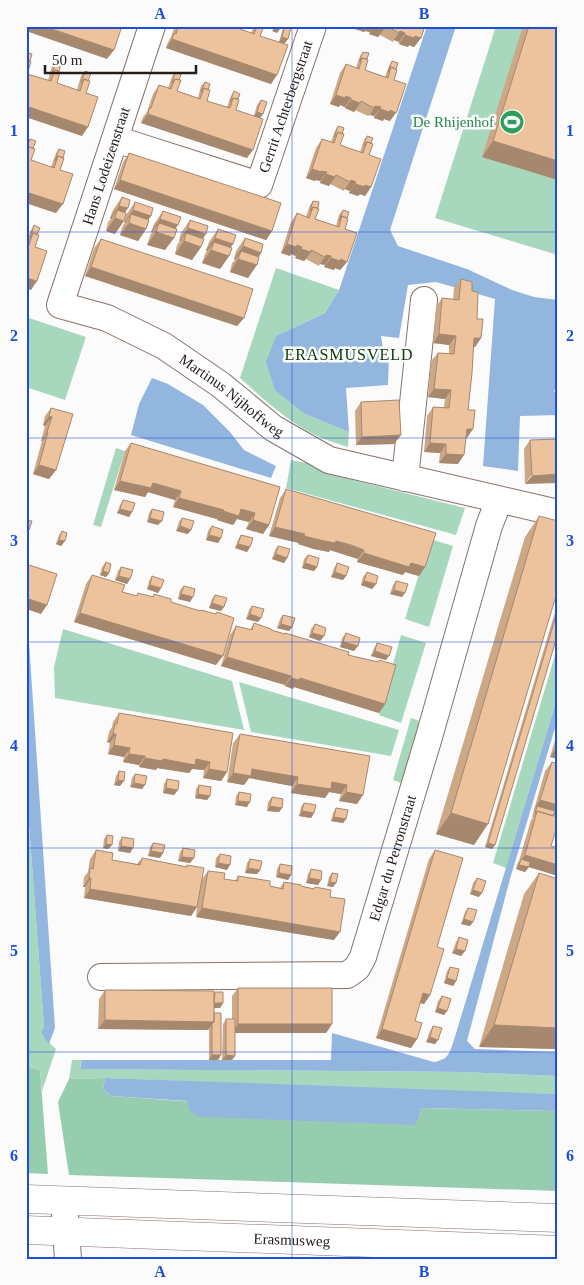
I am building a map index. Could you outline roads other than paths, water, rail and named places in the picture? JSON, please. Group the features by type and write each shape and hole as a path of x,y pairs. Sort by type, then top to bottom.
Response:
{"main road":[{"name":"Erasmusweg","path":"26,1199 558,1218"},
{"name":"Erasmusweg","path":"26,1230 558,1250"}],"street":[{"name":"Hans Lodeizenstraat","path":"60,305 152,26"},
{"name":"Gerrit Achterbergstraat","path":"115,139 259,185 313,26"},
{"path":"405,478 424,300"},
{"name":"Martinus Nijhoffweg","path":"60,305 107,318 164,346 221,385 273,428 329,460 558,513"},
{"name":"Edgar du Perronstraat","path":"102,977 347,975 357,968 363,957 378,910 489,526 499,500"},
{"path":"64,1200 68,1259"}],"water":[{"path":"427,26 456,26 390,230 398,246 467,269 512,290 534,297 558,300 558,378 554,392 558,394 558,415 520,416 518,471 483,466 495,299 436,282 408,285 399,338 381,336 384,355 389,356 388,385 346,388 349,432 305,414 275,390 266,362 276,336 325,313 339,290"},
{"path":"152,378 168,384 203,405 230,432 244,450 276,466 271,478 131,435 139,404"},
{"path":"26,642 29,642 55,1028 49,1044 41,1032 44,1027 26,784"},
{"path":"558,695 558,718 510,879 467,1041 475,1049 558,1052 558,1076 461,1072 80,1069 82,1060 331,1060 332,1033 434,1062 446,1057 454,1040"},
{"path":"105,1078 558,1094 558,1111 422,1108 419,1118 414,1125 199,1117 190,1111 187,1101 111,1096 103,1089"}],"place":[{"name":"De Rhijenhof","path":"512,122"}],"district":[{"name":"ERASMUSVELD","path":"349,354"}]}
